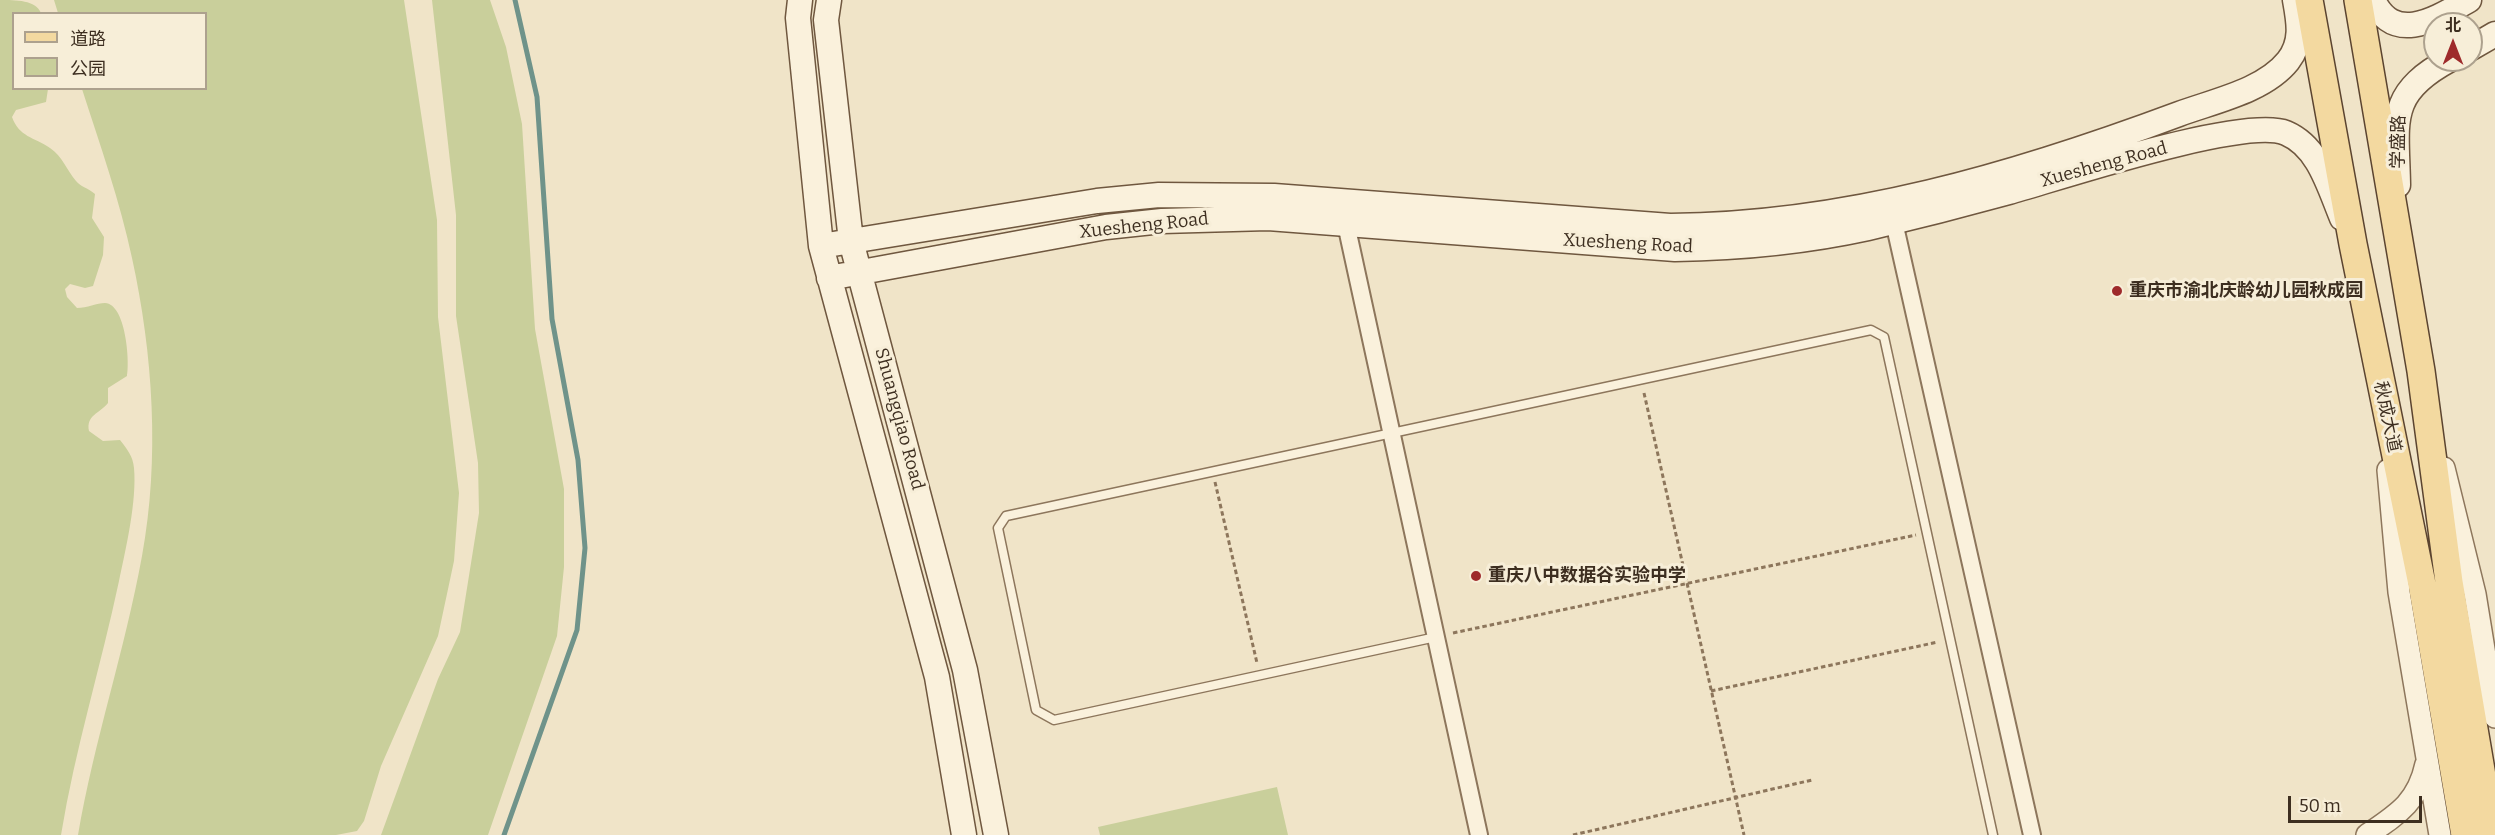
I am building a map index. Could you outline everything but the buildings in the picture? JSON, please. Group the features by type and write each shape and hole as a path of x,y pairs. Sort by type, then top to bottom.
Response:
{"main road":[{"name":"Shuangqiao Road","path":"800,0 798,18 821,246 937,677 964,835"},
{"name":"Shuangqiao Road","path":"829,0 826,20 851,241 965,670 996,835"},
{"name":"Xuesheng Road","path":"821,246 1097,201 1159,195 1274,196 1670,226 1724,226 1794,219 1930,194 2074,152 2246,89 2279,69 2295,50 2299,25 2295,0"},
{"name":"秋成大道","path":"2309,0 2381,389 2422,584 2465,835"},
{"name":"秋成大道","path":"2358,0 2421,371 2449,582 2492,835"},
{"path":"2373,0 2379,13 2388,21 2411,25 2440,16 2469,0"},
{"name":"学盛路","path":"2400,247 2397,118 2401,102 2418,80 2430,72"},
{"name":"Xuesheng Road","path":"829,278 1106,227 1162,221 1268,218 1694,249 1786,243 1894,222 2153,151 2266,130 2286,134 2308,149 2318,163 2353,244"}],"street":[{"path":"1894,222 2032,835"},
{"path":"1346,224 1479,835"},
{"path":"2421,371 2475,594 2495,717"},
{"path":"2381,389 2399,592 2440,835"},
{"path":"2367,835 2390,819 2414,797 2422,782 2427,757"}],"lane":[{"path":"1436,637 1054,720 1036,710 998,528 1006,516 1871,330 1884,337 1993,835"}],"path":[{"path":"1641,379 1744,835"},
{"path":"1213,472 1260,675"},
{"path":"1436,637 1927,532"},
{"path":"1711,691 1950,639"},
{"path":"1573,835 1812,780"}],"green space":[{"path":"0,0 30,3 40,12 12,12 12,90 48,90 46,102 16,110 12,117 15,124 23,133 54,152 76,181 95,194 92,218 104,237 103,255 93,286 85,288 70,284 65,289 67,297 77,308 105,303 112,306 118,313 122,323 127,347 127,376 108,388 108,403 91,418 89,431 103,441 120,440 131,456 135,481 130,524 119,581 73,771 61,835 0,835"},
{"path":"54,0 404,0 437,220 438,317 459,493 454,561 438,636 381,766 364,821 357,831 336,835 78,835 92,765 142,556 148,519 152,444 152,407 145,331 132,258 122,215 82,90 207,90 207,12 58,12"},
{"path":"432,0 490,0 506,47 522,124 535,329 564,489 564,567 557,636 488,835 381,835 438,679 460,632 479,513 478,463 456,316 456,215"},
{"path":"1277,787 1288,835 1100,835 1098,827"}],"waterway":[{"path":"504,835 577,630 585,548 578,460 552,319 537,97 515,0"}],"place":[{"name":"重庆市渝北庆龄幼儿园秋成园","path":"2117,291"},
{"name":"重庆八中数据谷实验中学","path":"1476,576"}]}
